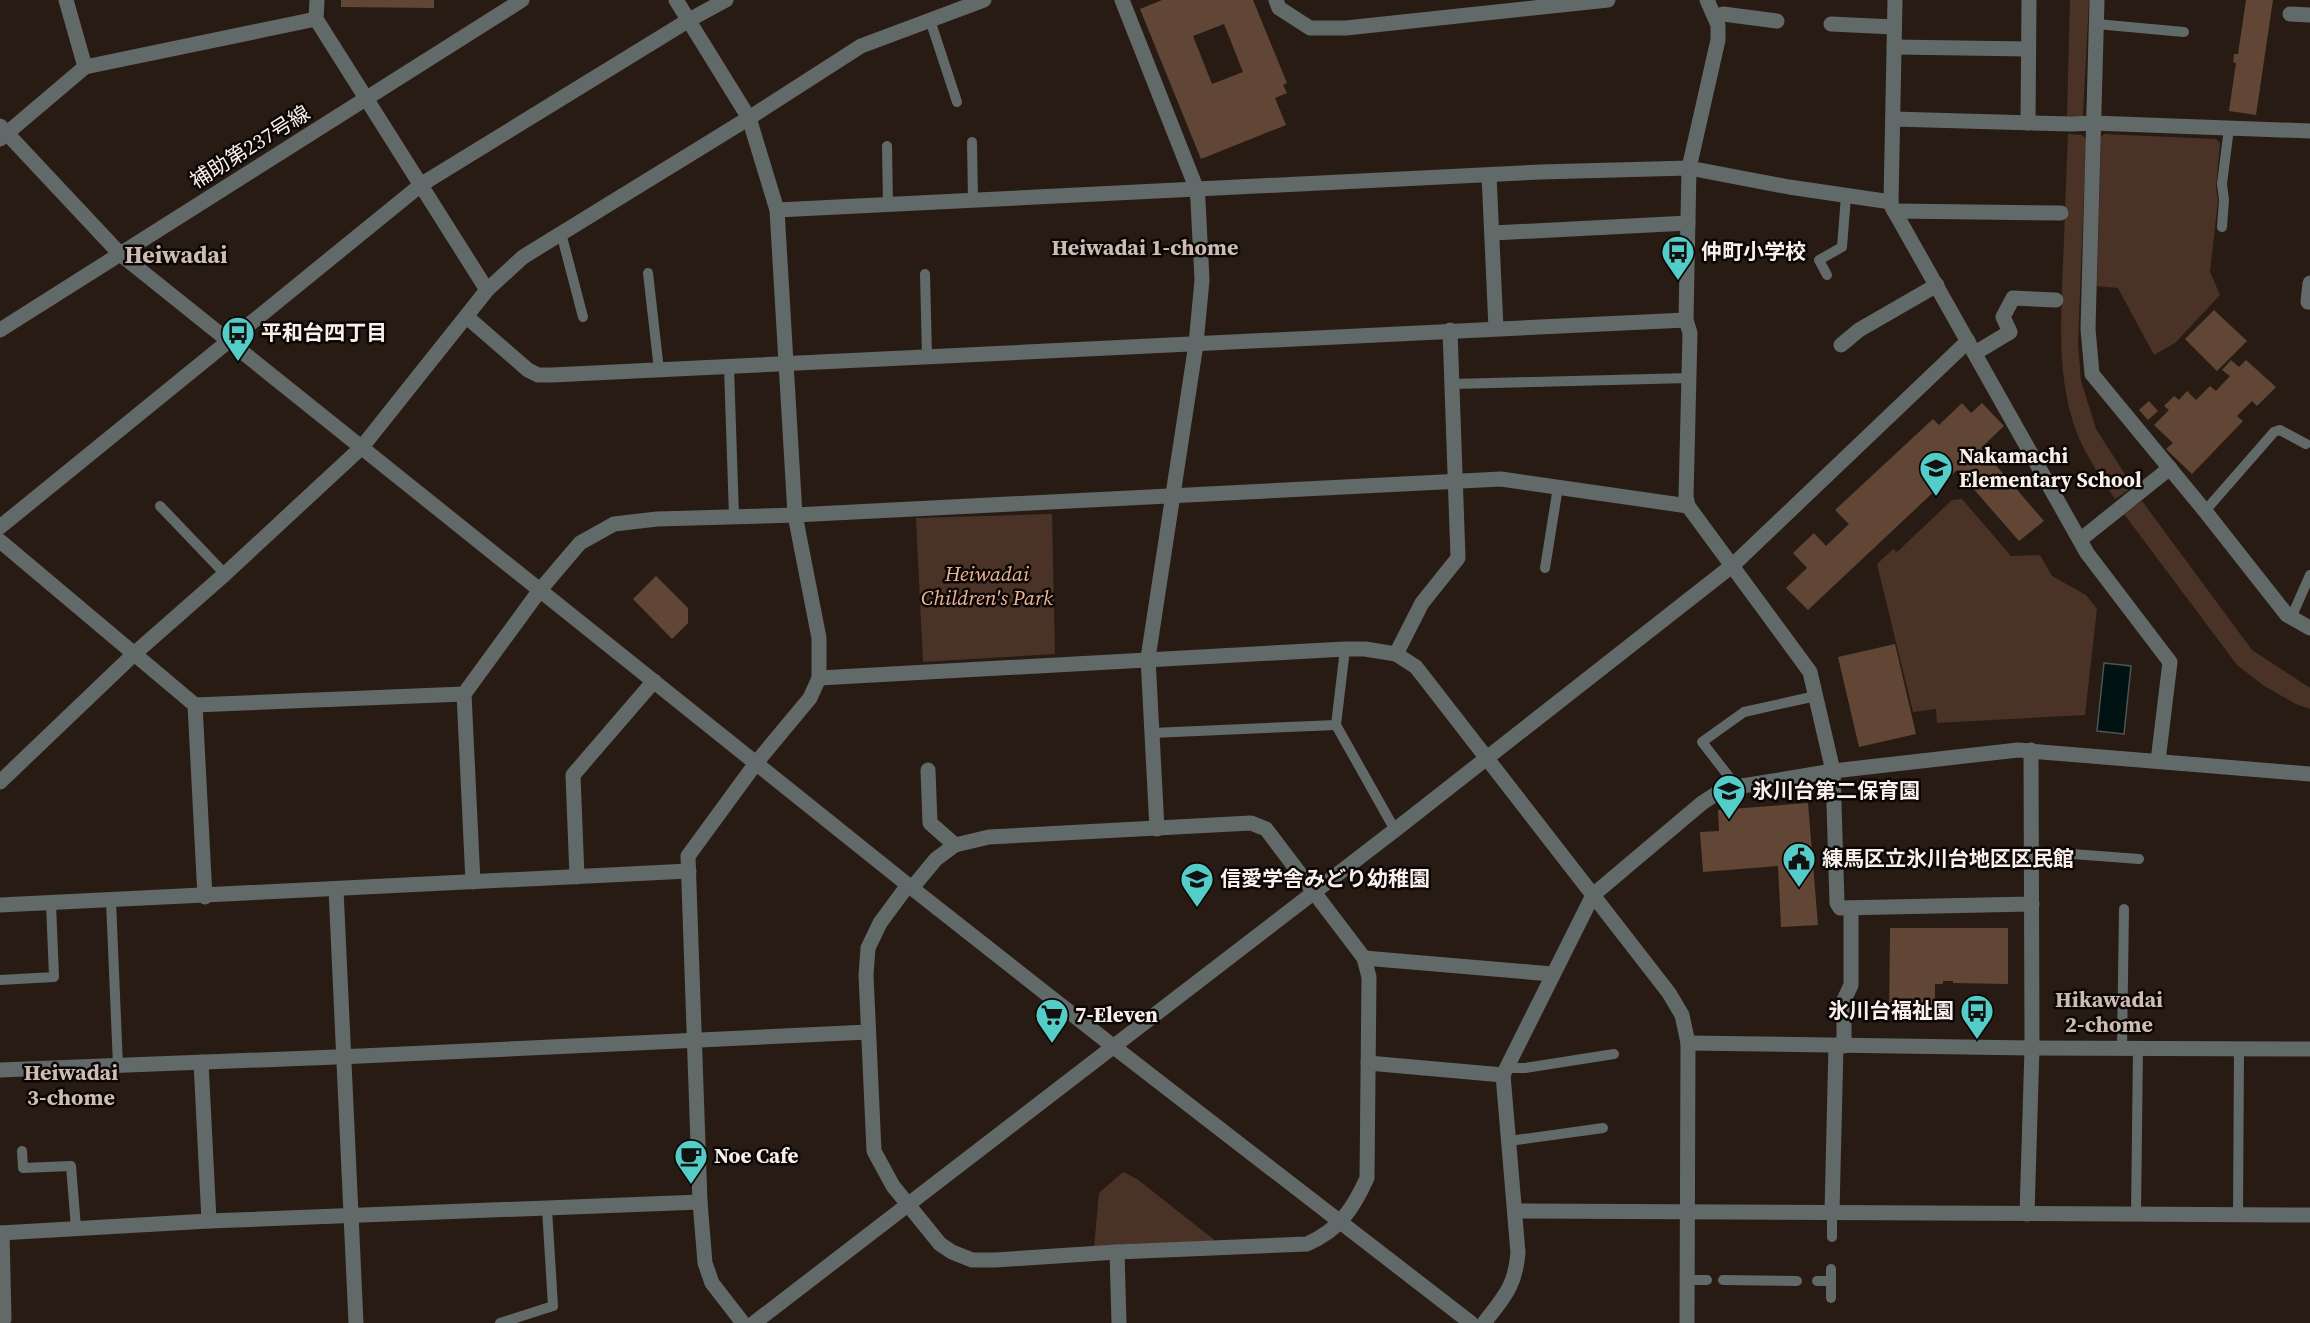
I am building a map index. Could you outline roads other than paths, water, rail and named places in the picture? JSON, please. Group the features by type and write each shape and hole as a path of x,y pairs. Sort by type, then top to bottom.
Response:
{"street":[{"path":"66,0 85,67"},
{"path":"316,0 316,19 488,290"},
{"name":"補助第237号線","path":"0,330 522,0"},
{"path":"676,0 749,118 777,210 795,515 819,638 819,678 810,698 756,763 688,856 700,1202 705,1263 712,1283 743,1323"},
{"path":"0,527 422,184 688,20 726,0"},
{"path":"0,782 134,654 225,574 362,447 488,290 523,257 861,46 984,0"},
{"path":"1122,0 1197,190 1202,280 1196,344 1148,658 1157,829"},
{"path":"1276,0 1279,8 1310,28 1346,28 1507,5 1608,0"},
{"path":"1707,0 1715,16 1718,40 1689,168 1686,320 1690,333 1686,497 1688,506 1802,658 1810,672 1833,771 1837,903 1840,908 2032,904"},
{"path":"1895,0 1892,207 2087,553 2170,662 2158,761"},
{"path":"2028,123 2029,0"},
{"path":"2097,0 2088,330 2092,374 2291,618 2310,628"},
{"path":"1715,16 1723,14 1777,21"},
{"path":"2290,14 2310,15"},
{"path":"316,19 85,67 2,133 120,254 910,886 1471,1323"},
{"path":"1831,24 1894,27"},
{"path":"1894,47 2028,49"},
{"path":"1893,119 2310,131"},
{"path":"777,210 1489,175 1689,168 1846,196 1892,207 2061,213"},
{"path":"1489,175 1496,328"},
{"path":"1493,233 1688,223"},
{"path":"2310,283 2308,302 2310,302"},
{"path":"1841,345 1859,330 1937,285"},
{"path":"753,1323 909,1206 1488,758 1732,565 1972,347 2010,332 2003,317 2013,298 2056,300"},
{"path":"467,317 528,370 538,375 1686,320"},
{"path":"1396,654 1422,603 1458,558 1450,330"},
{"path":"2080,540 2170,468"},
{"path":"473,882 464,694 540,590 580,543 614,524 657,519 795,515 1501,479 1688,506"},
{"path":"0,542 195,705 464,694"},
{"path":"819,678 1148,658 1344,649 1365,649 1396,654 1416,667 1673,998 1682,1015 1688,1043 1687,1323"},
{"path":"577,877 573,775 654,681"},
{"path":"195,705 205,897"},
{"path":"1484,1323 1506,1295 1516,1274 1518,1253 1505,1071 1593,895 1702,803 1719,792 1737,787 1833,771 2018,750 2310,774"},
{"path":"2027,1214 2032,1048 2031,750"},
{"path":"928,770 930,823 955,845"},
{"path":"1251,823 1266,829 1364,958 1369,977 1367,1178 1356,1203 1326,1236 1307,1244 972,1260 940,1244 892,1186 874,1151 866,975 868,948 880,923 910,886 936,859 955,845 989,837 1251,823"},
{"path":"0,905 205,897 689,871"},
{"path":"336,889 356,1323"},
{"path":"1832,1212 1840,1046 1844,1000 1851,985 1851,908"},
{"path":"1364,958 1552,974"},
{"path":"0,1070 344,1057 868,1032"},
{"path":"1688,1043 2310,1049"},
{"path":"201,1062 209,1221"},
{"path":"1368,1063 1505,1071"},
{"path":"4,1319 1,1233 209,1221 700,1202"},
{"path":"1515,1211 2310,1215"},
{"path":"1116,1252 1119,1323"}],"lane":[{"path":"930,20 957,102"},
{"path":"2096,24 2184,32"},
{"path":"2222,227 2224,200 2222,184 2229,128"},
{"path":"972,142 973,201"},
{"path":"887,146 888,205"},
{"path":"1827,275 1819,260 1842,248 1846,196"},
{"path":"561,233 583,317"},
{"path":"648,273 659,370"},
{"path":"925,274 927,356"},
{"path":"729,367 734,516"},
{"path":"1452,384 1689,378"},
{"path":"2205,511 2274,432 2280,430 2306,444"},
{"path":"1545,568 1558,487"},
{"path":"160,506 225,574"},
{"path":"2291,618 2310,575"},
{"path":"1344,649 1336,725 1395,830"},
{"path":"1737,787 1702,742 1744,712 1816,696"},
{"path":"1152,733 1336,725"},
{"path":"2031,851 2139,859"},
{"path":"111,901 118,1066"},
{"path":"0,980 54,977 51,903"},
{"path":"2122,1048 2124,909"},
{"path":"2136,1214 2138,1048"},
{"path":"2238,1214 2239,1048"},
{"path":"1505,1071 1614,1054"},
{"path":"1509,1141 1604,1128"},
{"path":"22,1151 24,1168 71,1166 76,1228"},
{"path":"500,1323 553,1306 548,1209"},
{"path":"1832,1212 1832,1238"},
{"path":"1832,1269 1834,1297"},
{"path":"1687,1280 1707,1280"},
{"path":"1723,1280 1797,1281"},
{"path":"1817,1281 1832,1281"}],"place":[{"name":"仲町小学校","path":"1678,281"},
{"name":"平和台四丁目","path":"238,362"},
{"name":"Nakamachi Elementary School","path":"1936,497"},
{"name":"氷川台第二保育園","path":"1729,820"},
{"name":"練馬区立氷川台地区区民館","path":"1799,888"},
{"name":"信愛学舎みどり幼稚園","path":"1197,908"},
{"name":"氷川台福祉園","path":"1977,1040"},
{"name":"7-Eleven","path":"1052,1044"},
{"name":"Noe Cafe","path":"691,1185"}],"district":[{"name":"Heiwadai 1-chome","path":"1145,247"},
{"name":"Heiwadai","path":"176,255"},
{"name":"Hikawadai 2-chome","path":"2109,1012"},
{"name":"Heiwadai 3-chome","path":"71,1084"}],"park label":[{"name":"Heiwadai Children's Park","path":"987,586"}]}
